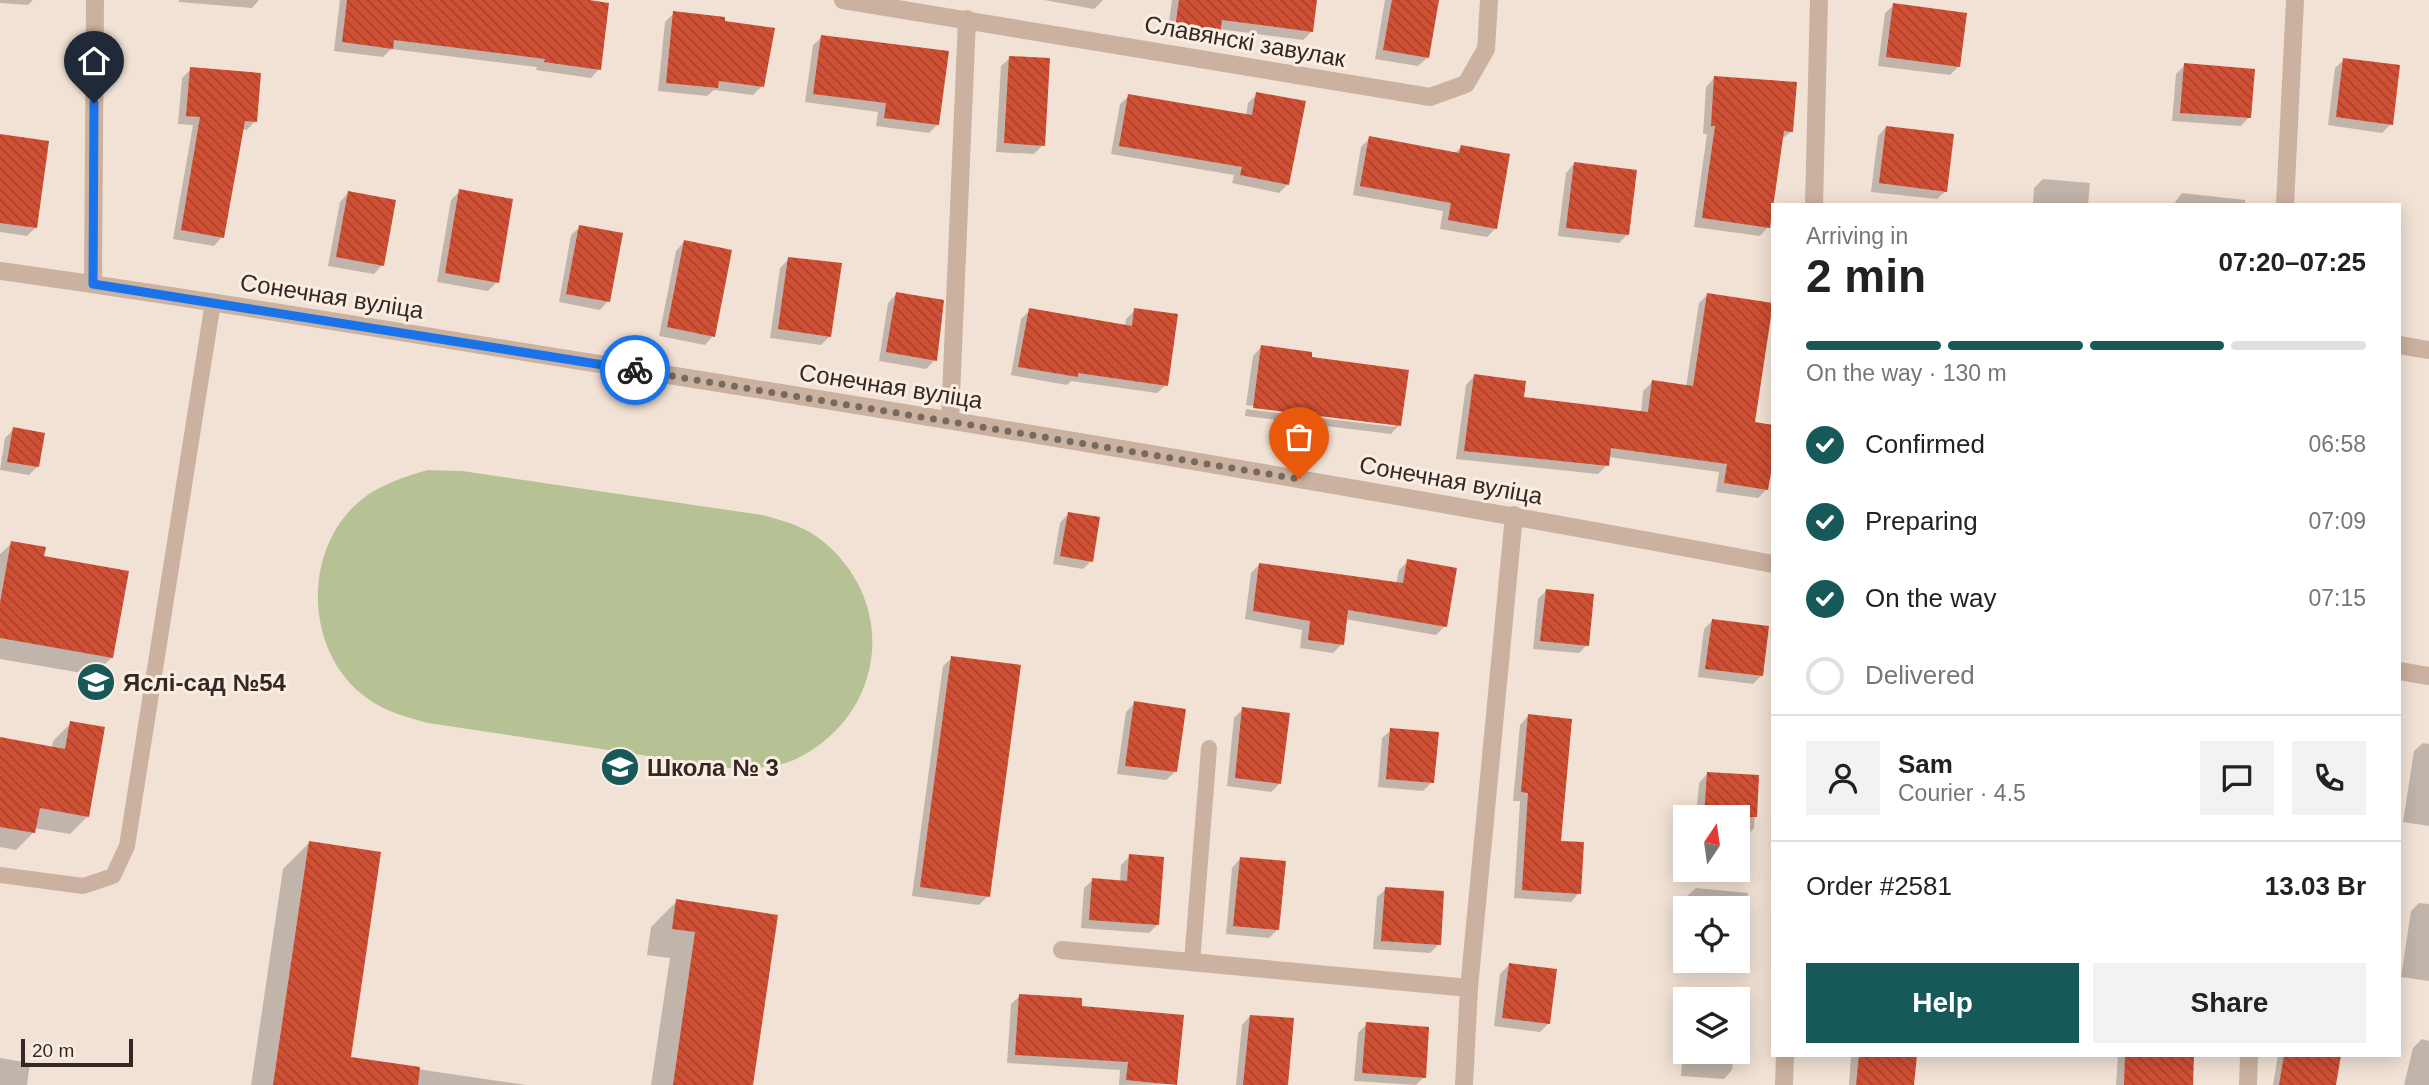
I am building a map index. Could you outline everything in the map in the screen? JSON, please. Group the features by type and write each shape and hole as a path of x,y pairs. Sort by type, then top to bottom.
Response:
{"street":[{"path":"93,284 95,0"},
{"name":"Славянскі завулак","path":"843,0 1430,97 1466,84 1486,48 1489,0"},
{"path":"1814,203 1819,0"},
{"path":"2285,203 2295,0"},
{"path":"950,420 967,19"},
{"name":"Сонечная вуліца","path":"0,271 213,302 950,420 1514,515 1771,564"},
{"path":"2401,345 2429,350"},
{"path":"1464,1085 1469,988 1514,515"},
{"path":"2401,671 2429,676"},
{"path":"1062,950 1469,988"},
{"path":"1784,1085 1786,1057"},
{"path":"2248,1085 2249,1057"}],"lane":[{"path":"0,875 83,886 113,876 127,846 213,302"},
{"path":"1192,962 1209,748"}],"green space":[{"path":"428,470 462,471 762,515 787,522 818,537 849,569 864,597 872,628 871,658 863,688 848,716 826,740 796,759 771,766 728,768 428,723 404,716 368,699 346,679 330,654 321,626 318,596 321,567 331,539 347,514 369,494"}],"building":[{"path":"347,0 589,0 609,3 601,70 544,62 545,59 394,40 393,49 342,42"},
{"path":"1179,0 1317,0 1313,32 1222,20 1220,35 1175,28"},
{"path":"1392,0 1439,0 1429,58 1383,50"},
{"path":"1893,3 1967,13 1960,67 1886,57"},
{"path":"673,11 725,17 725,21 775,28 764,87 719,81 718,88 666,83"},
{"path":"821,35 949,51 939,125 884,118 886,103 813,94"},
{"path":"1009,56 1050,58 1045,146 1004,143"},
{"path":"2343,58 2400,65 2393,125 2336,117"},
{"path":"2184,63 2255,69 2251,118 2180,113"},
{"path":"190,67 261,73 257,122 245,121 224,238 181,230 200,117 186,116"},
{"path":"1714,76 1797,82 1793,132 1784,131 1774,203 1771,203 1770,228 1702,218 1715,126 1711,126"},
{"path":"1256,92 1306,101 1289,185 1240,175 1242,167 1119,146 1128,94 1252,115"},
{"path":"1886,126 1954,134 1947,192 1879,183"},
{"path":"0,134 49,141 37,228 0,223"},
{"path":"1369,136 1459,153 1461,145 1510,154 1497,229 1448,220 1451,203 1360,186"},
{"path":"1574,162 1637,170 1629,235 1566,228"},
{"path":"459,189 513,199 499,283 445,273"},
{"path":"348,191 396,200 384,266 336,257"},
{"path":"579,225 623,233 610,302 566,294"},
{"path":"684,240 732,250 715,337 667,327"},
{"path":"788,257 842,263 831,337 778,329"},
{"path":"896,292 944,300 937,361 886,352"},
{"path":"1707,293 1771,303 1755,422 1771,425 1771,473 1768,490 1724,483 1727,464 1611,448 1609,466 1464,451 1474,374 1526,381 1524,397 1648,412 1652,380 1693,386"},
{"path":"1029,308 1132,326 1134,308 1178,314 1168,386 1078,373 1078,377 1018,367"},
{"path":"1261,345 1312,352 1312,357 1409,370 1401,426 1253,408"},
{"path":"13,427 45,433 39,467 7,462"},
{"path":"1068,512 1100,517 1093,562 1060,556"},
{"path":"11,541 46,547 44,556 129,571 113,658 0,638 0,603"},
{"path":"1407,559 1457,568 1447,627 1348,610 1344,645 1308,640 1310,621 1253,611 1259,563 1403,583"},
{"path":"1546,589 1594,594 1589,646 1540,641"},
{"path":"1712,619 1769,626 1763,676 1705,669"},
{"path":"951,656 1021,665 990,897 920,887"},
{"path":"1134,701 1186,709 1177,772 1125,766"},
{"path":"1242,707 1290,713 1281,784 1235,778"},
{"path":"1528,714 1572,719 1561,841 1584,842 1581,894 1522,890 1528,793 1521,792"},
{"path":"70,721 105,727 89,817 40,808 35,833 0,827 0,737 65,749"},
{"path":"1390,728 1439,732 1434,783 1386,779"},
{"path":"1707,772 1759,775 1757,817 1750,817 1750,805 1705,805"},
{"path":"309,841 381,852 351,1057 420,1067 418,1085 273,1085"},
{"path":"1129,854 1164,857 1159,925 1089,920 1092,878 1127,881"},
{"path":"1240,857 1286,861 1279,930 1233,926"},
{"path":"1385,887 1444,891 1441,945 1381,941"},
{"path":"676,899 778,915 753,1085 673,1085 695,932 672,929"},
{"path":"1509,963 1557,969 1550,1024 1502,1018"},
{"path":"1019,994 1082,998 1082,1006 1184,1015 1177,1085 1126,1080 1128,1062 1015,1055"},
{"path":"1250,1015 1294,1018 1288,1085 1243,1085"},
{"path":"1366,1022 1429,1027 1426,1078 1362,1073"},
{"path":"1859,1057 1917,1057 1914,1085 1856,1085"},
{"path":"2125,1057 2194,1057 2193,1085 2124,1085"},
{"path":"2284,1057 2341,1057 2336,1085 2279,1085"}],"way so far":[{"path":"635,370 1299,479"}],"place":[{"name":"Яслі-сад №54","path":"96,682"},
{"name":"Школа № 3","path":"620,767"}],"route":[{"path":"94,103 93,284 635,370"}]}
